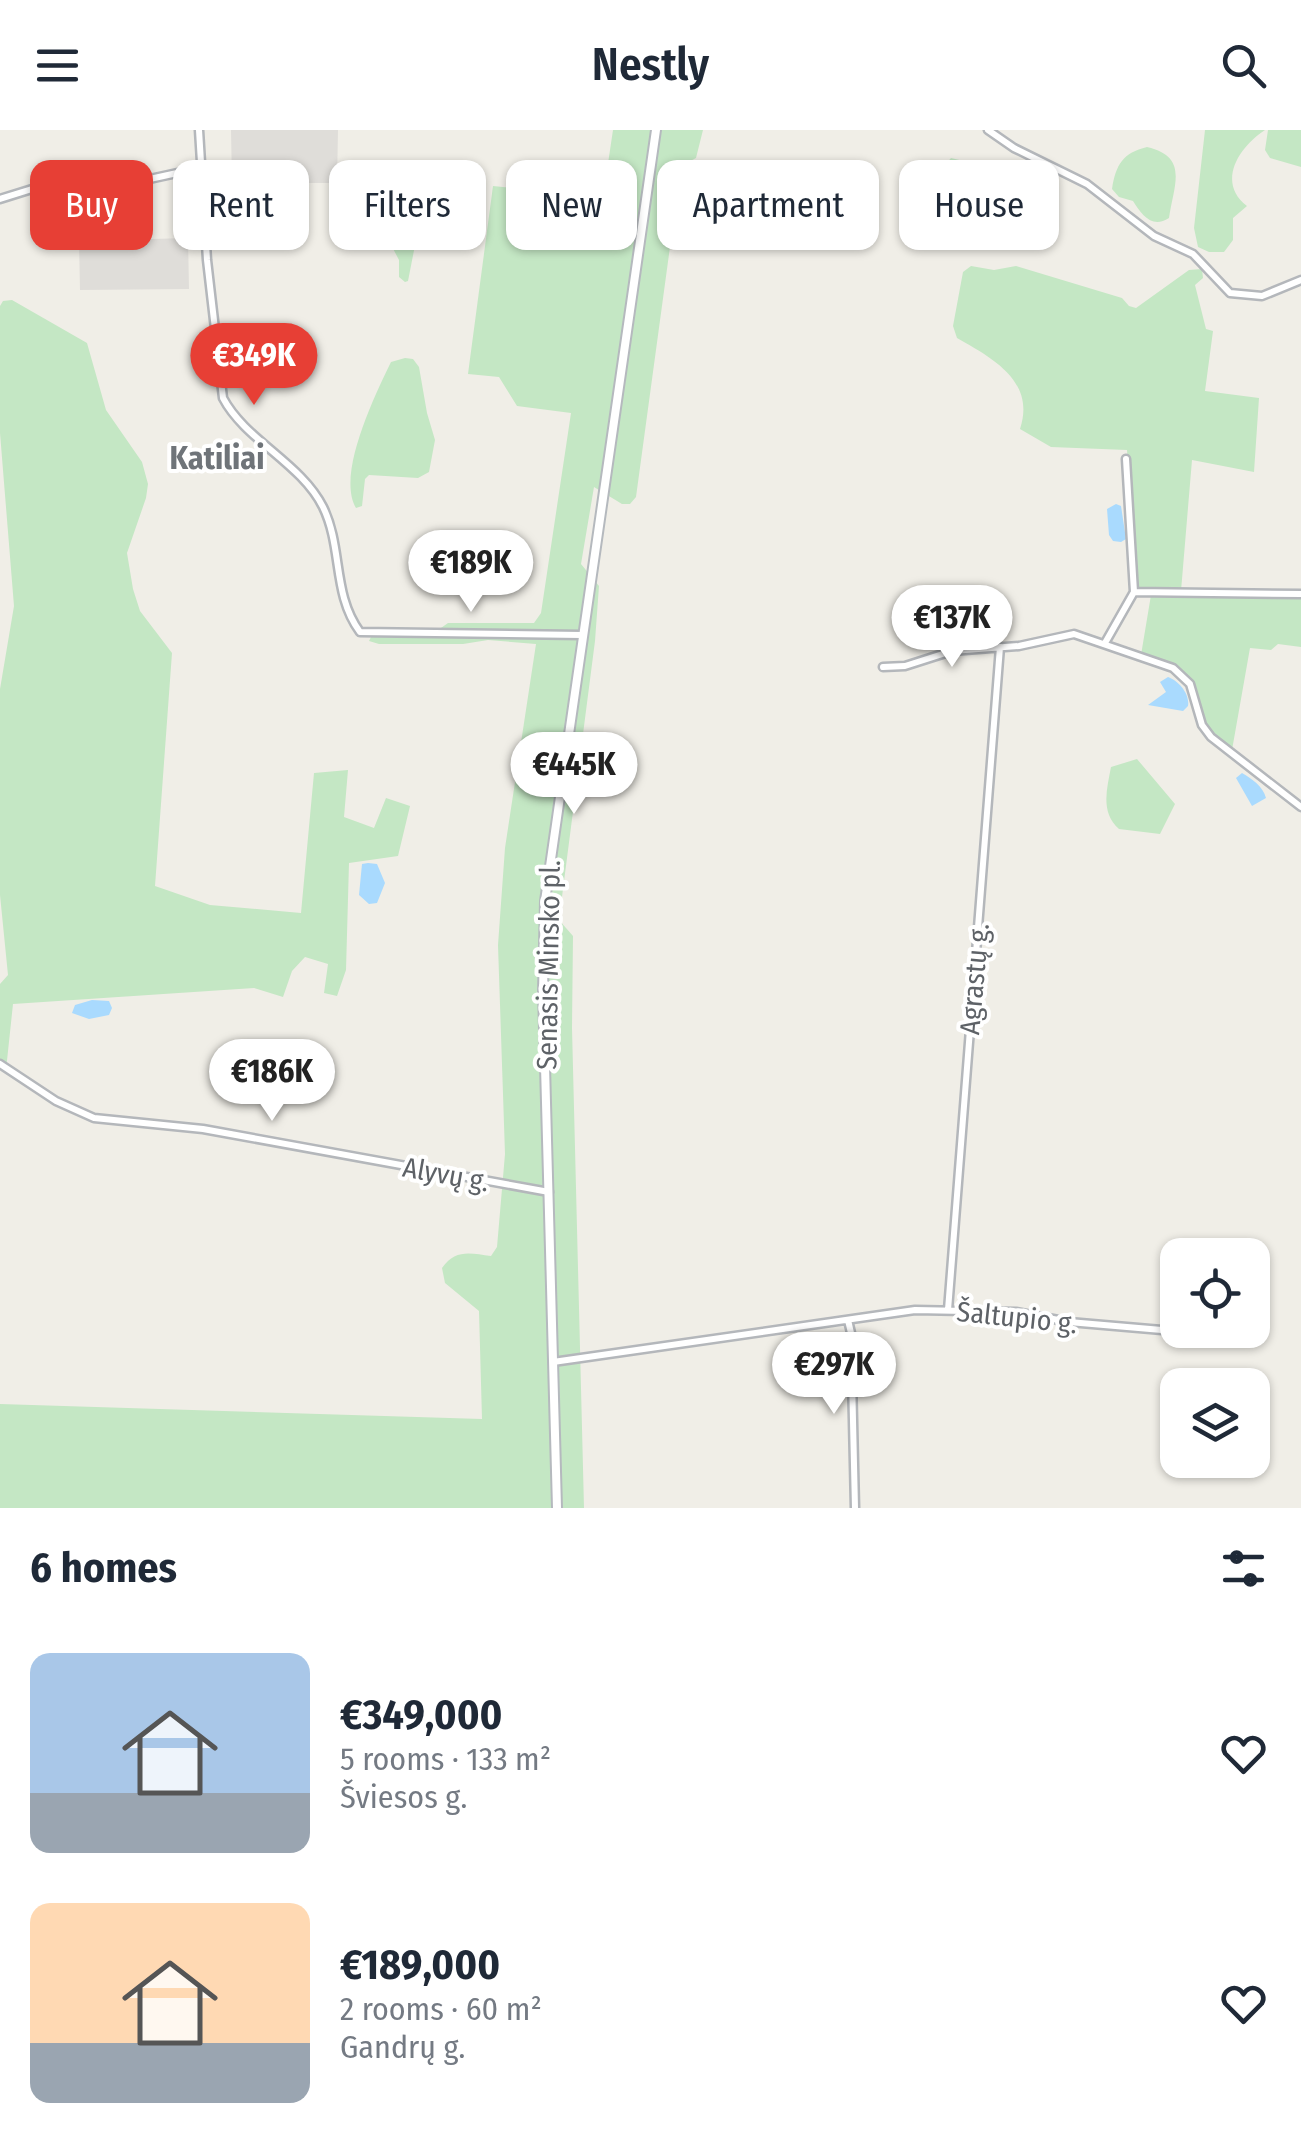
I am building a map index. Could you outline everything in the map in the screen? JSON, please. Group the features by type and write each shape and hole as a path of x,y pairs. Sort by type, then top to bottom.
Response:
{"main road":[{"name":"Senasis Minsko pl.","path":"557,1508 543,1009 544,916 554,822 656,130"}],"street":[{"path":"199,130 200,160"},
{"path":"988,130 1014,148 1087,184 1154,236 1193,254 1230,293 1262,296 1301,280"},
{"path":"0,199 32,189 136,182 173,172"},
{"path":"206,250 223,398 230,411 319,500 337,547 342,602 360,632 582,635"},
{"path":"1105,643 1134,592 1126,459"},
{"path":"1134,592 1301,594"},
{"path":"882,667 905,666 952,651 1074,634 1105,643 1173,668 1184,676 1202,725 1301,808"},
{"name":"Agrastų g.","path":"948,1310 1000,647"},
{"name":"Alyvų g.","path":"0,1064 56,1102 94,1118 203,1129 550,1192"},
{"name":"Šaltupio g.","path":"553,1362 916,1310 1016,1312 1084,1324 1160,1330"},
{"path":"848,1320 854,1508"}],"shaded area":[{"path":"231,130 338,130 337,160 329,160 329,183 309,183 309,160 232,160"},
{"path":"173,238 173,250 188,250 189,289 80,290 79,250 153,250 153,239"}],"green space":[{"path":"613,130 703,130 696,158 657,160 657,250 670,250 636,497 630,504 622,504 594,487 581,564 599,586 559,920 573,936 584,1508 0,1508 0,1404 482,1419 479,1311 445,1283 442,1268 458,1255 491,1256 497,1247 505,1154 498,945 505,848 536,644 488,640 463,644 369,641 371,637 431,635 448,623 534,623 541,613 571,413 517,406 499,377 468,374 493,186 506,187 506,250 637,250 637,160 609,160"},
{"path":"1205,130 1265,130 1247,146 1235,165 1233,186 1247,206 1233,218 1233,240 1224,252 1198,247 1194,228"},
{"path":"1268,130 1301,130 1301,167 1270,158 1265,150"},
{"path":"1147,147 1169,158 1176,174 1169,218 1163,221 1148,219 1133,201 1119,197 1112,189 1122,161"},
{"path":"394,250 414,250 408,281 399,277 399,260"},
{"path":"971,266 994,270 1016,266 1122,298 1136,308 1189,270 1202,269 1203,278 1195,285 1206,329 1213,331 1205,391 1259,398 1254,472 1192,460 1181,591 1138,590 1127,450 1051,447 1020,429 1022,397 1016,384 997,363 957,338 953,326 963,272"},
{"path":"12,300 87,343 106,410 142,462 148,484 127,553 140,611 172,653 155,886 210,905 301,913 314,773 348,770 344,817 374,828 386,798 410,806 398,856 349,863 346,970 337,996 324,993 328,964 305,957 292,971 283,997 254,988 13,1004 6,1070 0,1068 0,984 8,975 0,895 0,689 14,606 0,433 0,306 3,301"},
{"path":"413,359 419,367 435,440 429,472 418,478 369,475 365,479 362,506 356,508 351,476 360,435 391,362"},
{"path":"1301,592 1301,647 1278,644 1271,650 1250,648 1232,750 1208,730 1184,672 1141,655 1151,595"},
{"path":"1137,759 1175,804 1160,834 1119,829 1109,815 1106,800 1111,767"}],"water":[{"path":"1116,504 1121,506 1126,539 1121,542 1113,541 1109,535 1107,509"},
{"path":"1168,677 1185,693 1188,706 1183,711 1148,705 1166,692 1160,682"},
{"path":"1242,773 1260,786 1266,798 1252,806 1236,778"},
{"path":"362,864 377,864 385,883 377,903 369,904 359,895"},
{"path":"109,1001 109,1015 89,1019 72,1013 75,1005"}],"district":[{"name":"Katiliai","path":"217,458"}]}
